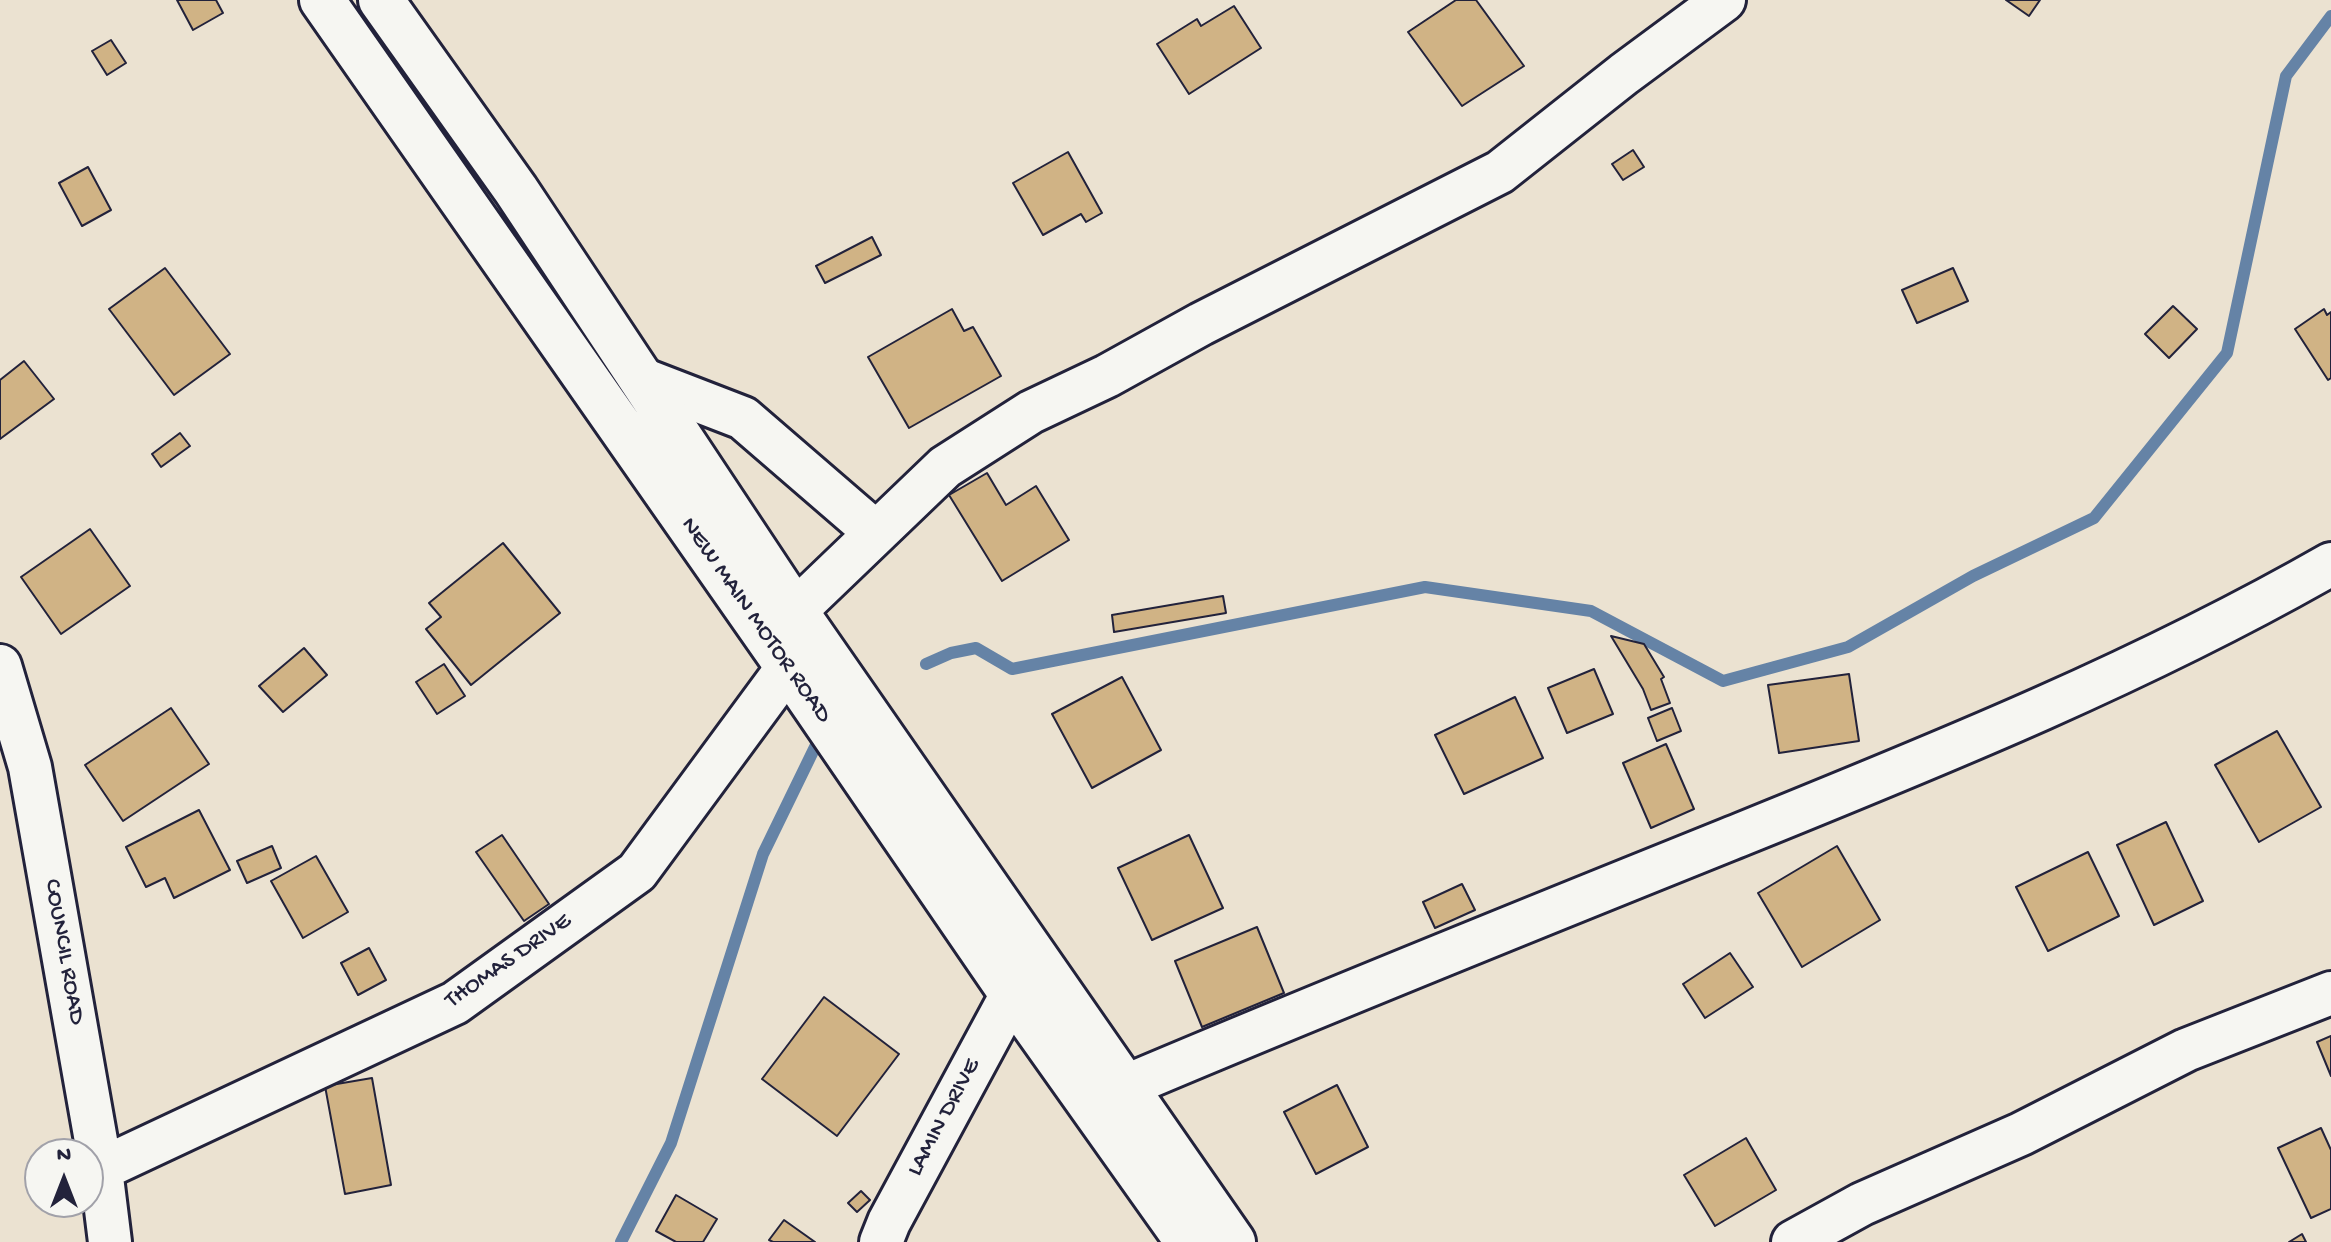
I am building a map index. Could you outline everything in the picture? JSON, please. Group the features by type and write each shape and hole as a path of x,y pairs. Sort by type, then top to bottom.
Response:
{"highway":[{"name":"NEW MAIN MOTOR ROAD","path":"322,0 788,667 1012,994 1188,1242"},
{"name":"NEW MAIN MOTOR ROAD","path":"381,0 516,190 795,611 1233,1242"}],"street":[{"path":"795,611 945,467 1031,412 1107,376 1201,324 1500,172 1724,0"},
{"path":"642,379 743,418 875,532"},
{"path":"1124,1087 1912,765 2117,675 2331,564"},
{"name":"COUNCIL ROAD","path":"0,666 30,767 96,1138"},
{"name":"THOMAS DRIVE","path":"104,1168 455,1003 637,872 788,667"},
{"path":"1793,1242 1862,1204 2021,1134 2186,1050 2331,993"},
{"name":"LAMIN DRIVE","path":"891,1235 1012,994"},
{"name":"COUNCIL ROAD","path":"104,1193 110,1242"}],"building":[{"path":"177,0 216,0 223,13 193,30"},
{"path":"1456,0 1476,0 1524,66 1462,106 1408,32"},
{"path":"2006,0 2040,0 2029,16"},
{"path":"1234,6 1261,48 1189,94 1157,44 1197,19 1201,26"},
{"path":"111,40 126,63 107,75 92,51"},
{"path":"1633,150 1644,167 1623,180 1612,164"},
{"path":"1068,152 1102,213 1086,222 1081,214 1043,235 1013,183"},
{"path":"88,167 111,210 82,226 59,183"},
{"path":"872,237 881,255 825,283 816,266"},
{"path":"165,268 230,354 174,395 109,309"},
{"path":"1953,268 1968,301 1917,323 1902,290"},
{"path":"2173,306 2197,329 2169,358 2145,334"},
{"path":"952,309 964,331 973,327 1001,376 909,428 868,357"},
{"path":"2324,309 2327,315 2331,312 2331,378 2328,380 2295,329"},
{"path":"24,361 54,399 0,439 0,380"},
{"path":"180,433 190,446 161,467 152,454"},
{"path":"987,473 1006,505 1036,486 1069,540 1002,581 949,495"},
{"path":"90,529 130,586 61,634 21,577"},
{"path":"503,543 560,613 471,685 426,629 441,617 429,603"},
{"path":"1223,596 1226,613 1114,632 1112,615"},
{"path":"1611,636 1644,644 1664,677 1661,679 1670,703 1651,710 1643,689"},
{"path":"304,648 327,675 283,712 259,686"},
{"path":"444,664 465,696 437,714 416,682"},
{"path":"1594,669 1613,714 1567,733 1548,688"},
{"path":"1849,674 1859,741 1779,753 1768,685"},
{"path":"1122,677 1161,750 1092,788 1052,714"},
{"path":"1515,697 1543,758 1464,794 1435,735"},
{"path":"171,708 209,764 123,821 85,765"},
{"path":"1672,708 1681,731 1657,741 1648,718"},
{"path":"2277,731 2321,807 2259,842 2215,765"},
{"path":"1666,744 1694,809 1651,828 1623,763"},
{"path":"199,810 230,870 174,898 165,878 146,887 126,847"},
{"path":"2166,822 2203,901 2154,925 2117,845"},
{"path":"502,835 549,904 524,921 476,852"},
{"path":"1189,835 1223,908 1152,940 1118,868"},
{"path":"272,846 281,868 247,883 237,861"},
{"path":"1837,846 1880,920 1802,967 1758,893"},
{"path":"2088,852 2119,916 2048,951 2016,887"},
{"path":"316,856 348,912 303,938 271,881"},
{"path":"1462,884 1475,910 1435,928 1423,902"},
{"path":"1257,927 1284,993 1202,1027 1175,961"},
{"path":"369,948 386,980 358,995 341,963"},
{"path":"1730,953 1753,987 1705,1018 1683,984"},
{"path":"824,997 899,1054 837,1136 762,1079"},
{"path":"2331,1036 2331,1076 2317,1042"},
{"path":"372,1078 391,1185 345,1194 325,1086"},
{"path":"1337,1085 1368,1147 1316,1174 1284,1112"},
{"path":"2321,1128 2331,1150 2331,1209 2311,1218 2278,1148"},
{"path":"1746,1138 1776,1190 1715,1226 1684,1175"},
{"path":"861,1191 870,1200 857,1212 848,1203"},
{"path":"676,1195 717,1219 703,1242 676,1242 656,1231"},
{"path":"784,1220 815,1242 769,1240"},
{"path":"2302,1234 2306,1242 2289,1242"}],"waterway":[{"path":"926,664 951,653 976,648 1012,669 1425,587 1591,611 1723,681 1848,647 1973,576 2094,518 2227,353 2286,76 2331,16"},
{"path":"621,1242 671,1143 763,854 818,741"}]}
